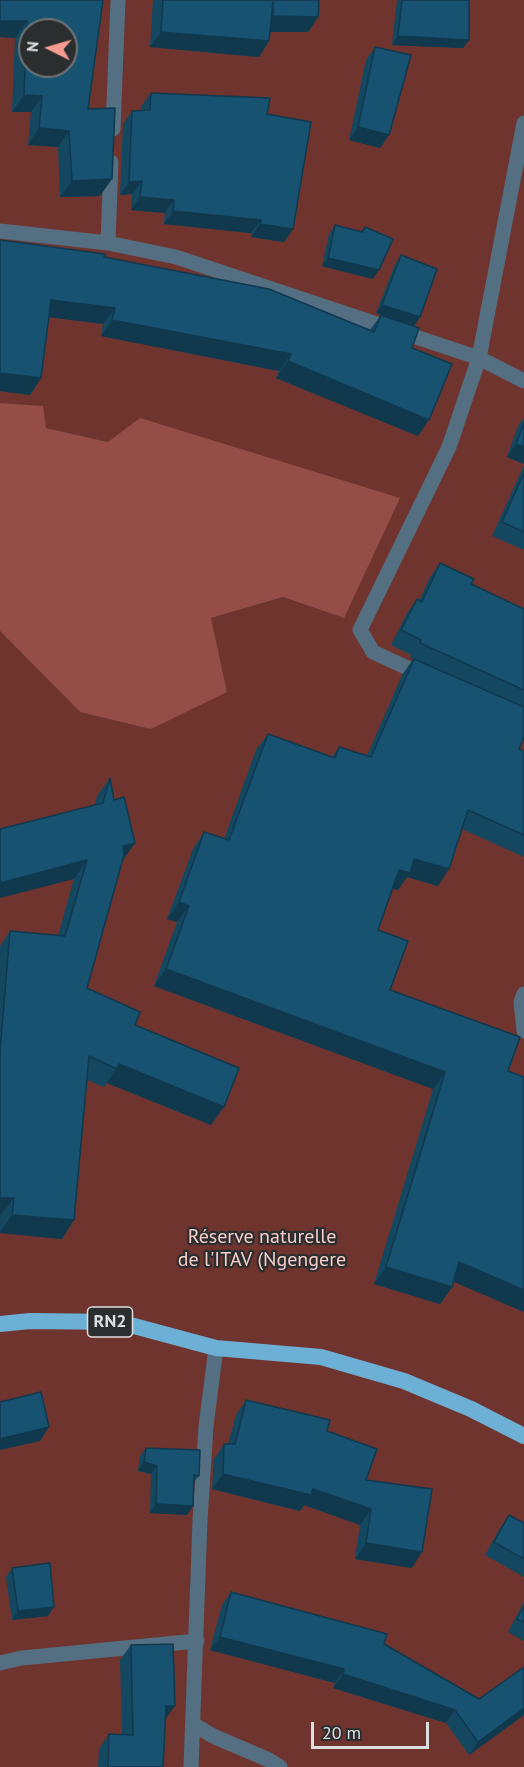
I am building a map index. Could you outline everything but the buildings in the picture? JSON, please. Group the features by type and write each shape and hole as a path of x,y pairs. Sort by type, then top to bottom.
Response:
{"highway":[{"name":"RN2","path":"0,1324 30,1321 119,1322 216,1348 321,1357 404,1382 471,1409 524,1436"}],"street":[{"path":"108,243 117,0"},
{"path":"438,681 373,652 360,630 449,447 479,358 524,123"},
{"path":"0,231 108,243 176,257 479,358 524,381"},
{"path":"524,994 521,1002 524,1031"},
{"path":"191,1767 200,1521 206,1426 216,1348"},
{"path":"0,1663 22,1658 197,1641"},
{"path":"193,1724 213,1736 280,1767"}],"green space":[{"name":"Réserve naturelle de l'ITAV (Ngengere","path":"0,0 524,0 524,1767 0,1767 0,631 80,712 227,692 211,618 283,597 344,618 108,442 46,428 42,406 0,403"}],"shaded area":[{"path":"0,403 43,406 46,428 108,442 140,418 400,498 344,618 283,597 211,618 227,692 151,729 80,712 0,631"}]}
